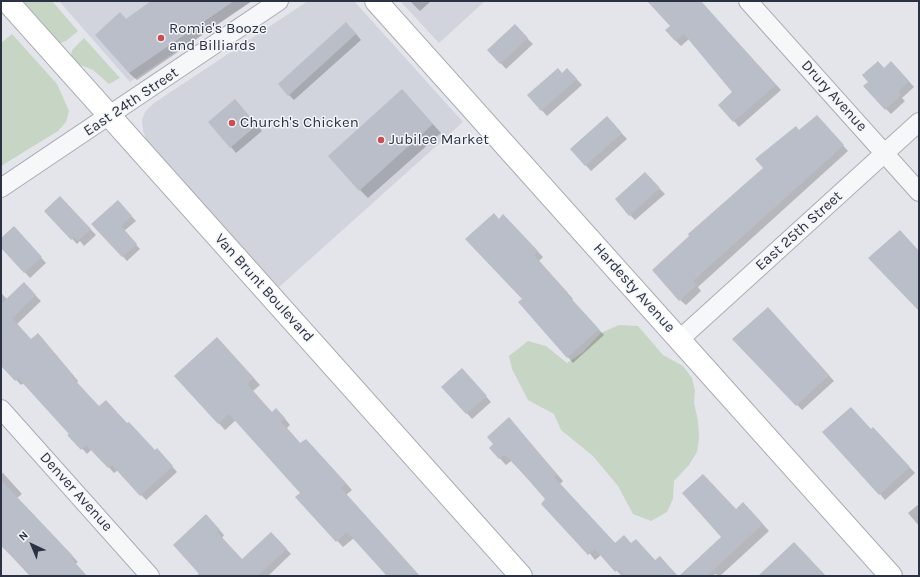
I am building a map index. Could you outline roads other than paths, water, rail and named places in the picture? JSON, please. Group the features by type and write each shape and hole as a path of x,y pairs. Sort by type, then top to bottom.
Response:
{"street":[{"name":"Van Brunt Boulevard","path":"7,1 521,576"},
{"name":"East 24th Street","path":"1,188 280,1"},
{"name":"Hardesty Avenue","path":"376,1 891,576"},
{"name":"Drury Avenue","path":"748,1 919,192"},
{"name":"East 25th Street","path":"680,339 919,122"},
{"name":"Denver Avenue","path":"1,409 150,576"}],"place":[{"name":"Romie's Booze and Billiards","path":"161,38"},
{"name":"Church's Chicken","path":"232,123"},
{"name":"Jubilee Market","path":"381,140"}]}
